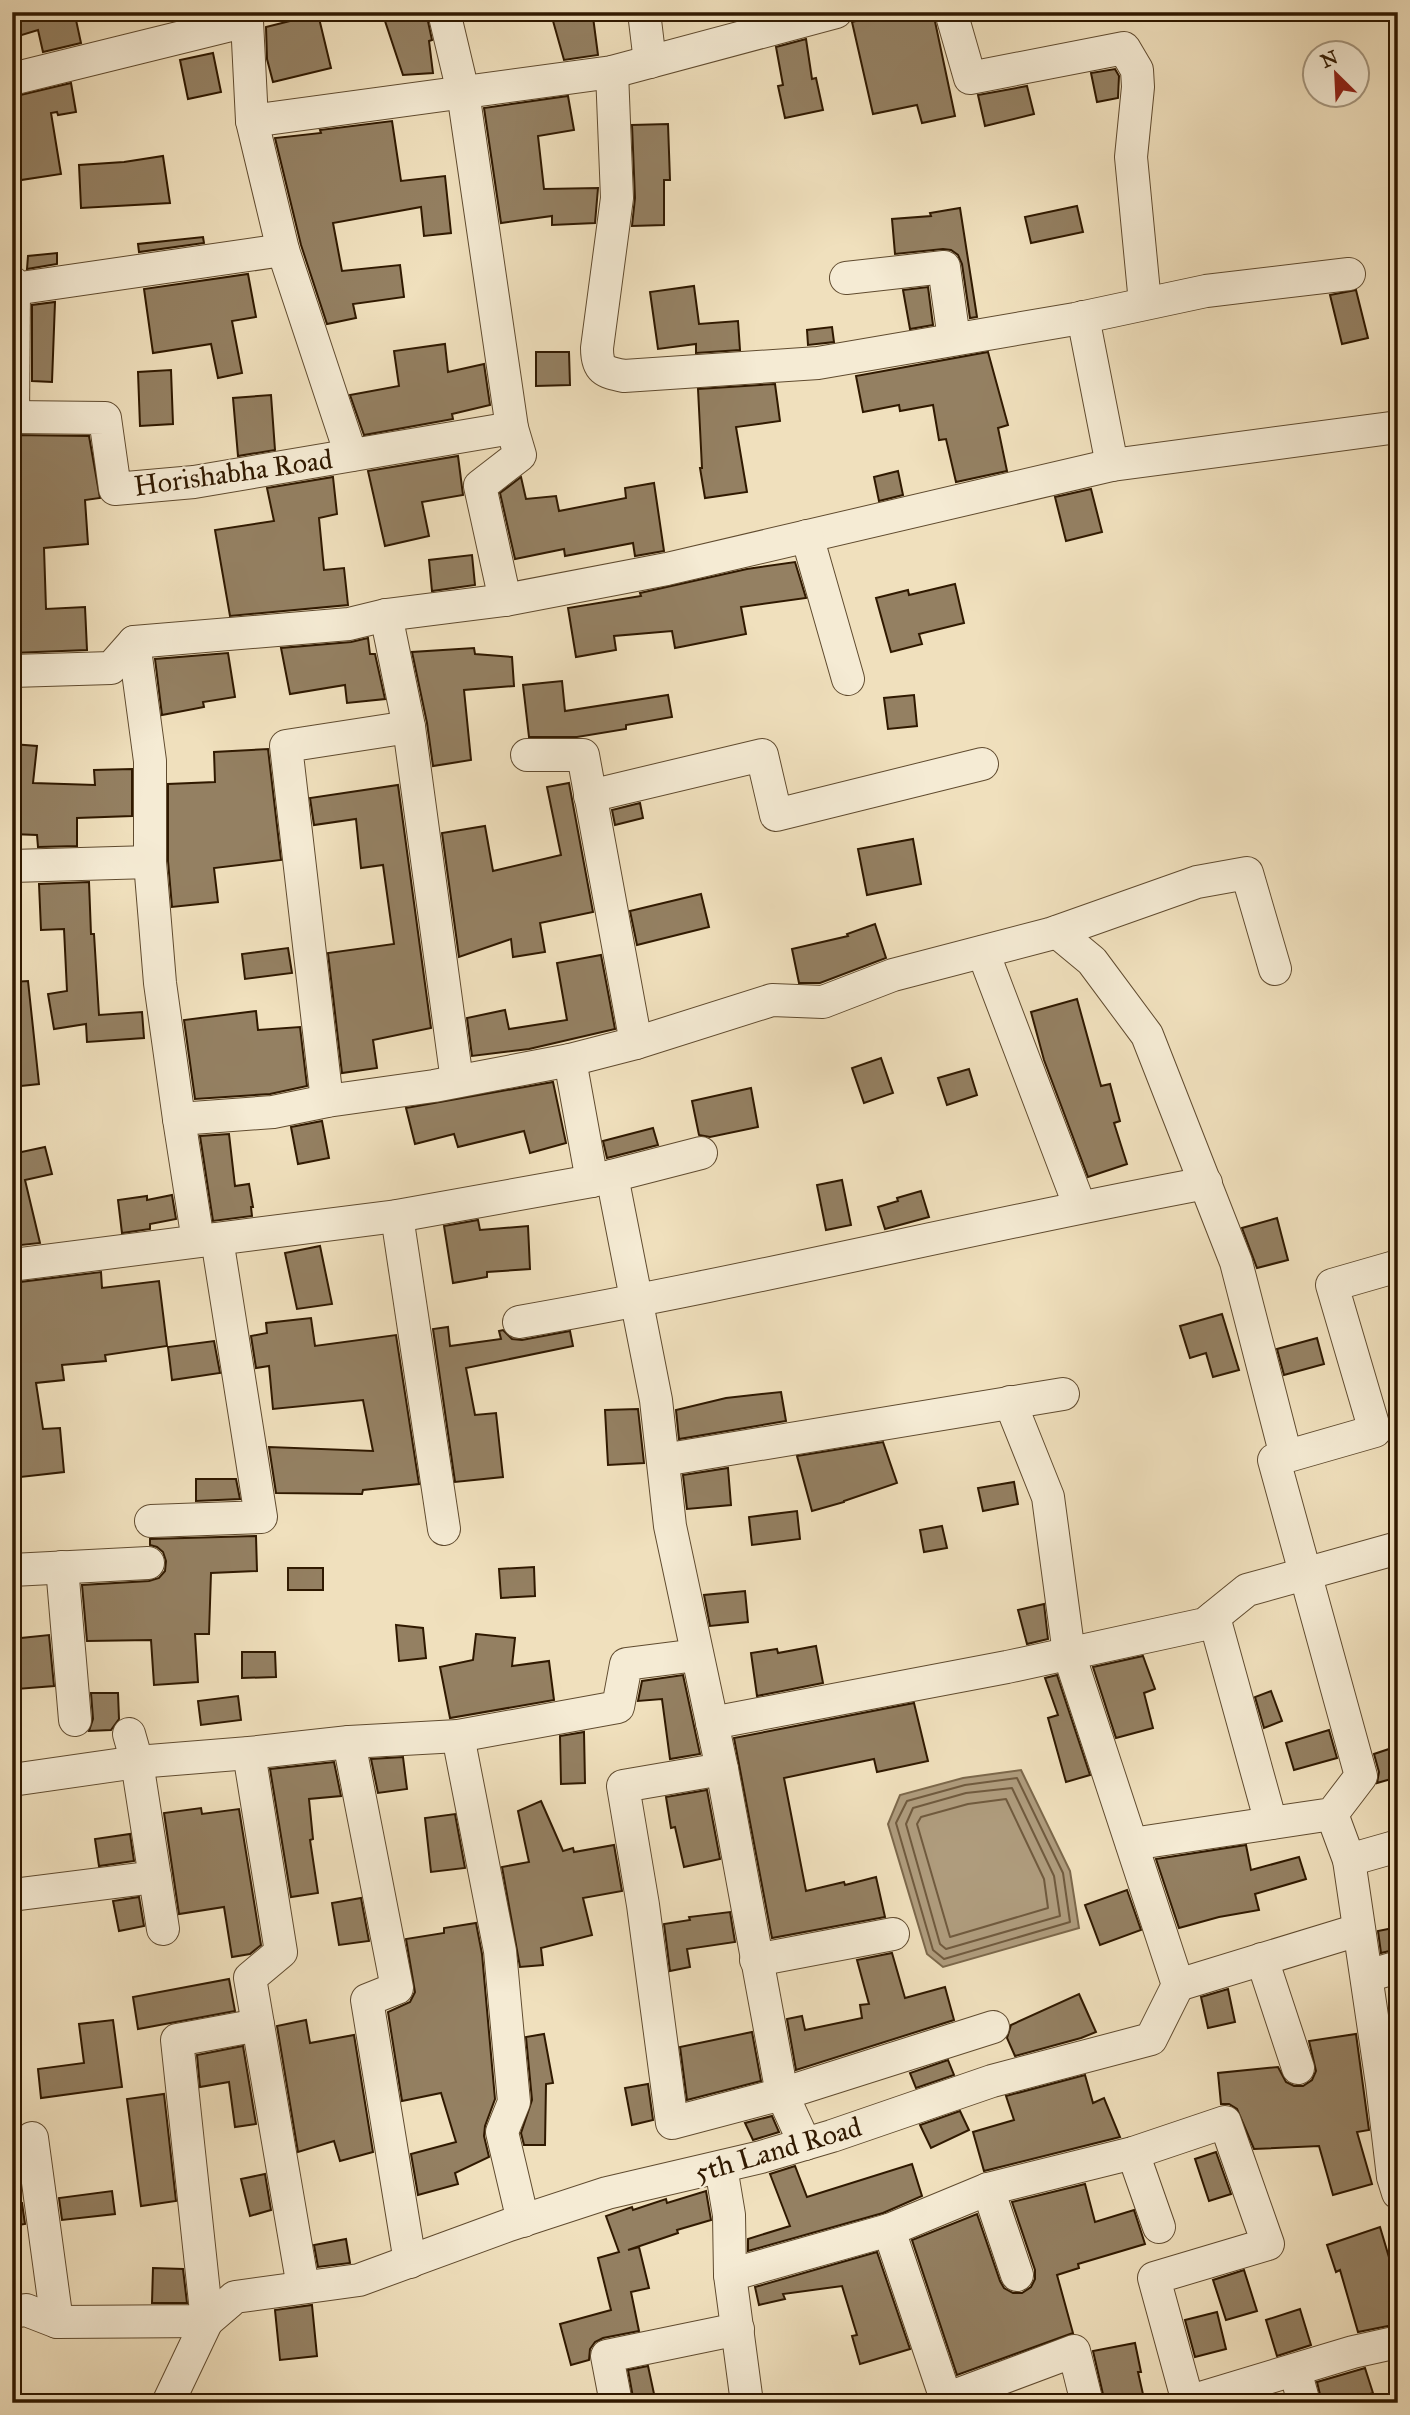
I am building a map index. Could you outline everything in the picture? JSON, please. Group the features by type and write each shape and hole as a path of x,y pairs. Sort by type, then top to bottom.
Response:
{"street":[{"path":"444,12 463,92 512,428 520,455 480,486 505,600"},
{"path":"644,12 650,62"},
{"path":"252,121 612,72 836,12"},
{"path":"951,12 970,78 1124,48 1136,69 1138,87 1131,157 1145,303"},
{"path":"12,79 245,17 252,121 283,250 351,455"},
{"path":"612,72 617,198 597,348 597,361 606,372 624,376 818,363 1083,317 1206,291 1349,274"},
{"path":"13,417 13,286 283,250"},
{"path":"846,278 944,267 954,340"},
{"path":"1083,317 1112,465"},
{"name":"Horishabha Road","path":"13,417 105,418 116,489 194,482 512,428"},
{"path":"12,671 111,668 134,642 349,624 386,615 505,600 667,569 1112,465 1398,427"},
{"path":"807,536 848,678"},
{"path":"386,615 409,727 457,1082"},
{"path":"134,642 150,761 150,862 160,983 179,1119 208,1240 261,1517 152,1521"},
{"path":"327,1101 286,746 409,727"},
{"path":"527,755 583,755 636,1043"},
{"path":"590,796 762,755 776,815 982,764"},
{"path":"12,866 150,862"},
{"path":"179,1119 273,1112 327,1101 457,1082 570,1060 636,1043 772,1000 823,1002 893,975 1057,932 1197,882 1247,873 1275,969"},
{"path":"1057,932 1092,961 1147,1035 1236,1262 1286,1456"},
{"path":"983,952 1080,1207"},
{"path":"570,1060 637,1301 656,1400 670,1526 722,1769 782,2094 805,2144"},
{"path":"12,1265 397,1216 602,1179 701,1153"},
{"path":"519,1322 637,1301 1206,1183"},
{"path":"397,1216 443,1529"},
{"path":"1132,1844 1332,1814 1361,1776 1273,1460 1375,1431 1332,1285 1398,1266"},
{"path":"663,1460 1063,1394"},
{"path":"1010,1402 1048,1497 1069,1654 1178,1985 1358,1930"},
{"path":"712,1723 1069,1654 1205,1624 1247,1590 1398,1548"},
{"path":"12,1570 148,1563"},
{"path":"62,1567 75,1720"},
{"path":"1214,1618 1271,1823"},
{"path":"12,1780 133,1748 249,1754 349,1742 458,1735 618,1707 626,1664 697,1655"},
{"path":"458,1735 500,1951 514,2102 502,2132 523,2221"},
{"path":"349,1742 397,1988 367,2000 410,2262"},
{"path":"133,1748 163,1929"},
{"path":"249,1754 281,1952 250,1978 303,2287"},
{"path":"722,1769 623,1786 643,1905 672,2123 782,2094 993,2027"},
{"path":"1332,1814 1349,1860 1358,1930 1390,2082 1393,2177 1398,2193"},
{"path":"1349,1860 1398,1846"},
{"path":"12,1895 155,1877"},
{"path":"756,1960 893,1934"},
{"path":"1262,1959 1298,2068"},
{"path":"1367,1976 1398,1967"},
{"name":"5th Land Road","path":"206,2321 235,2297 359,2280 607,2193 721,2167 805,2144 992,2081 1151,2039 1178,1985"},
{"path":"167,2403 206,2321 177,2040 258,2025"},
{"path":"730,2275 889,2230 988,2189 1133,2153 1225,2123 1268,2244 1154,2278 1186,2402 1398,2342"},
{"path":"32,2138 57,2322"},
{"path":"1133,2153 1159,2227"},
{"path":"721,2167 729,2215 730,2275 747,2403"},
{"path":"988,2189 1017,2275"},
{"path":"889,2230 946,2399 1074,2351 1087,2403"},
{"path":"12,2312 26,2310 57,2322 206,2321"},
{"path":"616,2403 607,2356 738,2329"},
{"path":"1295,2370 1304,2403"}],"water":[{"path":"1021,1770 1070,1871 1079,1928 943,1967 927,1954 888,1824 900,1795 963,1778"}],"building":[{"path":"12,12 78,12 79,19 76,20 81,43 43,52 38,30 12,38"},
{"path":"426,12 432,40 429,41 433,73 403,75 383,15"},
{"path":"889,12 933,12 955,116 922,123 917,105 873,114 852,22"},
{"path":"318,14 331,68 273,82 267,59 266,27"},
{"path":"593,17 598,55 564,60 553,21"},
{"path":"806,39 812,79 816,78 823,110 785,118 778,86 783,85 776,47"},
{"path":"213,53 221,92 188,99 180,60"},
{"path":"1115,69 1119,76 1118,98 1097,102 1091,73"},
{"path":"71,83 76,112 58,115 57,112 51,113 61,174 21,180 12,135 12,97"},
{"path":"1027,86 1034,114 985,126 978,95"},
{"path":"568,96 574,130 538,136 544,189 598,188 595,223 552,225 552,216 501,223 484,108"},
{"path":"392,121 401,181 445,176 451,233 424,236 421,207 333,223 342,271 400,265 404,297 353,304 356,318 327,324 301,245 275,138"},
{"path":"668,124 670,180 664,180 664,225 632,226 635,198 632,125"},
{"path":"163,156 170,203 81,208 79,165"},
{"path":"1077,206 1083,232 1031,243 1025,217"},
{"path":"960,208 977,317 970,318 962,264 958,255 943,249 895,254 892,219 931,216 930,213"},
{"path":"203,237 204,243 139,252 138,244"},
{"path":"57,253 57,264 27,269 28,256"},
{"path":"248,274 256,317 232,321 242,373 218,378 211,344 153,353 144,289"},
{"path":"694,286 699,324 738,321 740,350 696,353 696,344 658,349 650,292"},
{"path":"928,287 933,325 910,329 903,290"},
{"path":"1356,290 1368,338 1342,344 1330,295"},
{"path":"55,302 52,382 32,381 32,305"},
{"path":"832,327 834,342 808,345 807,330"},
{"path":"445,344 448,372 484,364 490,405 452,414 453,419 364,435 350,395 399,386 394,351"},
{"path":"536,352 569,352 570,385 536,386"},
{"path":"988,352 1008,425 998,428 1007,471 956,482 946,439 939,440 933,405 900,411 899,405 863,412 856,376"},
{"path":"171,370 173,424 140,426 138,372"},
{"path":"775,384 780,421 736,427 747,492 705,498 700,468 698,389"},
{"path":"271,395 275,450 238,456 233,398"},
{"path":"12,435 89,436 100,498 85,500 88,544 44,548 46,609 85,607 87,650 12,653"},
{"path":"458,456 463,495 422,502 429,536 385,546 368,471"},
{"path":"898,471 903,495 879,501 874,477"},
{"path":"333,477 337,514 319,518 324,570 344,568 348,605 230,616 215,530 274,521 267,488"},
{"path":"521,477 526,499 556,496 559,511 626,498 625,488 654,483 664,551 635,556 633,543 565,556 564,549 515,559 500,493"},
{"path":"1091,489 1102,532 1066,541 1055,497"},
{"path":"472,555 475,585 432,591 429,560"},
{"path":"795,562 806,598 741,607 746,634 675,648 672,631 614,636 616,650 576,657 568,608 641,596 640,593 747,569"},
{"path":"955,584 964,623 919,634 922,644 891,652 876,598 908,590 909,595"},
{"path":"368,638 370,654 375,654 385,699 347,703 345,685 290,694 281,648"},
{"path":"474,648 475,654 512,657 514,686 464,690 471,760 433,766 412,652"},
{"path":"228,653 235,697 203,702 204,707 162,715 155,659"},
{"path":"562,681 565,711 668,695 672,717 626,725 626,729 577,737 529,737 523,685"},
{"path":"914,695 917,726 888,729 884,698"},
{"path":"12,744 37,746 33,783 95,785 94,770 132,769 132,816 77,818 77,846 38,847 37,835 12,834"},
{"path":"268,749 281,860 214,868 218,902 172,907 168,861 168,784 215,782 214,752"},
{"path":"569,783 593,912 540,923 545,952 513,957 511,939 459,957 442,833 485,826 493,871 561,855 547,787"},
{"path":"398,785 431,1028 373,1040 377,1068 342,1073 328,953 394,944 383,865 361,868 356,819 314,825 310,798"},
{"path":"640,803 643,818 615,825 612,810"},
{"path":"913,839 921,884 867,895 858,849"},
{"path":"89,882 99,1015 142,1012 144,1038 87,1042 86,1024 54,1029 48,994 67,991 64,929 41,930 39,884"},
{"path":"701,894 709,927 637,945 630,911"},
{"path":"875,924 886,958 820,983 799,983 792,949 848,936 847,934"},
{"path":"288,948 292,973 245,979 242,954"},
{"path":"601,955 615,1029 529,1049 472,1056 467,1018 505,1010 509,1029 567,1020 557,963"},
{"path":"28,981 39,1084 12,1087 12,982"},
{"path":"1077,999 1101,1086 1110,1084 1120,1121 1114,1123 1127,1164 1088,1177 1044,1060 1031,1012"},
{"path":"256,1011 258,1030 300,1027 307,1086 270,1094 195,1099 184,1020"},
{"path":"881,1058 893,1093 864,1103 852,1068"},
{"path":"969,1069 977,1095 947,1105 938,1078"},
{"path":"553,1082 566,1143 530,1153 524,1131 458,1147 454,1134 415,1144 406,1108"},
{"path":"751,1088 758,1127 710,1137 699,1135 692,1101"},
{"path":"322,1121 329,1158 298,1164 291,1127"},
{"path":"653,1128 658,1145 607,1158 603,1141"},
{"path":"229,1134 235,1186 249,1184 252,1216 213,1221 200,1136"},
{"path":"45,1147 52,1174 25,1180 40,1243 12,1246 12,1154"},
{"path":"842,1180 851,1225 826,1230 817,1185"},
{"path":"921,1191 929,1217 885,1229 878,1207"},
{"path":"172,1195 176,1219 150,1224 150,1229 122,1233 118,1200 147,1196 147,1200"},
{"path":"1277,1218 1288,1260 1257,1268 1242,1228"},
{"path":"478,1220 480,1230 528,1226 530,1269 487,1272 487,1277 453,1283 444,1226"},
{"path":"320,1246 332,1304 297,1309 285,1253"},
{"path":"101,1272 102,1288 159,1281 167,1346 105,1355 106,1361 62,1365 64,1380 36,1383 43,1429 60,1428 64,1472 12,1478 12,1283"},
{"path":"1222,1314 1239,1370 1213,1377 1206,1353 1190,1358 1180,1326"},
{"path":"311,1318 315,1346 396,1335 419,1484 363,1490 362,1494 276,1493 269,1447 373,1451 363,1400 273,1409 269,1366 256,1368 251,1336 267,1333 266,1323"},
{"path":"448,1327 450,1346 501,1339 499,1331 503,1330 512,1339 522,1340 570,1331 573,1346 466,1368 475,1415 496,1413 503,1477 455,1482 433,1329"},
{"path":"1317,1338 1324,1364 1284,1375 1277,1349"},
{"path":"214,1341 220,1373 172,1380 168,1347"},
{"path":"781,1392 786,1421 679,1439 676,1410 726,1398"},
{"path":"638,1409 644,1463 608,1465 605,1410"},
{"path":"883,1442 897,1483 812,1511 797,1456"},
{"path":"728,1468 731,1505 687,1509 683,1475"},
{"path":"196,1479 236,1479 240,1499 196,1501"},
{"path":"1014,1482 1018,1504 983,1511 978,1488"},
{"path":"797,1511 800,1539 752,1545 749,1517"},
{"path":"942,1526 947,1548 924,1552 920,1530"},
{"path":"256,1536 257,1571 211,1573 209,1634 195,1634 198,1682 154,1685 151,1640 87,1641 82,1585 159,1578 165,1571 166,1561 163,1552 150,1545 150,1539"},
{"path":"534,1567 535,1596 501,1598 499,1569"},
{"path":"288,1568 323,1568 323,1590 288,1590"},
{"path":"745,1591 748,1622 710,1626 704,1595"},
{"path":"1044,1604 1048,1639 1027,1644 1018,1610"},
{"path":"396,1625 423,1628 426,1658 399,1661"},
{"path":"476,1634 515,1638 512,1666 549,1661 554,1700 450,1718 440,1667 473,1660"},
{"path":"49,1635 54,1686 17,1689 12,1639"},
{"path":"816,1646 823,1683 757,1696 751,1653 777,1649 778,1653"},
{"path":"242,1652 275,1652 276,1677 242,1678"},
{"path":"1143,1656 1155,1689 1144,1693 1153,1728 1116,1738 1093,1667"},
{"path":"683,1675 700,1754 670,1759 662,1699 638,1701 642,1681"},
{"path":"1057,1675 1090,1775 1066,1782 1048,1718 1058,1715 1045,1678"},
{"path":"1271,1691 1282,1721 1264,1728 1255,1697"},
{"path":"91,1693 118,1693 119,1719 111,1730 89,1731 93,1719"},
{"path":"238,1696 241,1720 201,1725 198,1701"},
{"path":"914,1703 928,1761 877,1772 874,1759 784,1778 806,1891 876,1877 885,1917 772,1938 734,1738"},
{"path":"1329,1730 1337,1758 1294,1770 1286,1743"},
{"path":"584,1732 585,1783 561,1784 560,1736"},
{"path":"1398,1746 1398,1777 1377,1783 1379,1772 1374,1754"},
{"path":"403,1757 407,1789 378,1793 371,1759"},
{"path":"334,1762 341,1796 309,1799 313,1839 310,1840 318,1893 291,1897 270,1769"},
{"path":"707,1790 720,1859 684,1867 675,1827 671,1828 666,1797"},
{"path":"541,1801 563,1851 573,1848 574,1852 614,1845 622,1891 583,1898 592,1935 541,1948 543,1965 520,1967 502,1867 529,1862 518,1811"},
{"path":"201,1808 202,1814 239,1809 261,1945 250,1954 232,1957 224,1907 179,1914 164,1813"},
{"path":"455,1814 465,1868 431,1872 425,1818"},
{"path":"130,1834 134,1861 99,1866 95,1839"},
{"path":"1246,1845 1251,1870 1299,1857 1306,1879 1255,1894 1259,1910 1179,1928 1156,1859"},
{"path":"1127,1890 1141,1930 1100,1945 1085,1905"},
{"path":"139,1897 144,1926 119,1931 113,1901"},
{"path":"361,1898 369,1941 339,1945 332,1903"},
{"path":"730,1912 735,1942 687,1949 690,1967 670,1971 664,1924 690,1920 689,1917"},
{"path":"476,1923 482,1954 495,2099 485,2126 484,2136 489,2157 455,2173 458,2184 418,2195 411,2154 456,2142 441,2093 402,2101 388,2012 410,2002 415,1992 406,1939 444,1933 444,1928"},
{"path":"1398,1927 1398,1949 1381,1953 1378,1931"},
{"path":"892,1953 905,1998 945,1987 954,2020 796,2070 787,2019 802,2016 805,2030 862,2018 860,2005 869,2004 857,1960"},
{"path":"229,1979 235,2011 138,2029 133,1997"},
{"path":"1228,1989 1235,2022 1208,2028 1201,1997"},
{"path":"1079,1994 1096,2032 1015,2056 1007,2038 1011,2025"},
{"path":"113,2020 122,2087 41,2098 38,2069 84,2063 79,2024"},
{"path":"306,2020 310,2043 354,2035 373,2152 340,2161 334,2141 298,2152 277,2026"},
{"path":"752,2032 761,2081 687,2100 680,2047"},
{"path":"544,2034 553,2083 546,2084 545,2145 524,2145 521,2133 532,2100 526,2037"},
{"path":"1356,2034 1369,2130 1357,2132 1372,2184 1333,2195 1319,2146 1254,2149 1237,2109 1229,2104 1221,2104 1218,2073 1278,2067 1286,2082 1303,2086 1312,2080 1316,2071 1309,2041"},
{"path":"243,2046 256,2124 235,2127 229,2082 200,2087 197,2055"},
{"path":"948,2060 954,2075 916,2088 910,2073"},
{"path":"1085,2075 1093,2103 1104,2098 1120,2137 984,2171 973,2132 1014,2120 1006,2096"},
{"path":"648,2084 653,2120 632,2125 625,2088"},
{"path":"164,2094 176,2201 141,2206 127,2099"},
{"path":"960,2111 969,2130 931,2148 920,2125"},
{"path":"772,2116 779,2132 753,2140 745,2123"},
{"path":"1216,2152 1231,2194 1209,2201 1195,2159"},
{"path":"912,2164 922,2196 883,2213 748,2251 748,2239 790,2226 770,2174 795,2166 807,2197"},
{"path":"265,2174 271,2210 250,2216 241,2179"},
{"path":"1085,2184 1095,2222 1134,2210 1145,2244 1078,2264 1079,2268 1057,2275 1073,2333 957,2375 912,2240 977,2214 1000,2281 1004,2288 1013,2293 1022,2293 1031,2287 1035,2270 1012,2202"},
{"path":"112,2191 115,2214 62,2220 59,2198"},
{"path":"706,2191 711,2220 677,2230 678,2233 628,2250 639,2247 649,2288 631,2292 639,2331 595,2342 590,2349 589,2360 571,2365 560,2324 611,2310 598,2258 619,2252 606,2216 632,2207 633,2210 666,2199 667,2203"},
{"path":"22,2203 25,2224 12,2226 12,2204"},
{"path":"1380,2227 1391,2264 1398,2262 1398,2324 1358,2332 1340,2270 1336,2272 1327,2245"},
{"path":"346,2239 350,2263 318,2267 314,2245"},
{"path":"877,2252 910,2349 860,2364 852,2336 857,2335 842,2286 783,2294 785,2299 759,2305 755,2287"},
{"path":"153,2268 183,2269 187,2303 152,2303"},
{"path":"1244,2270 1257,2311 1226,2320 1213,2280"},
{"path":"312,2305 317,2356 280,2360 275,2310"},
{"path":"1300,2309 1311,2345 1277,2356 1266,2320"},
{"path":"1217,2312 1226,2349 1195,2357 1185,2320"},
{"path":"1135,2343 1145,2403 1105,2403 1093,2351"},
{"path":"648,2366 656,2403 634,2403 628,2370"},
{"path":"1365,2368 1373,2393 1343,2403 1322,2403 1317,2382"}]}
